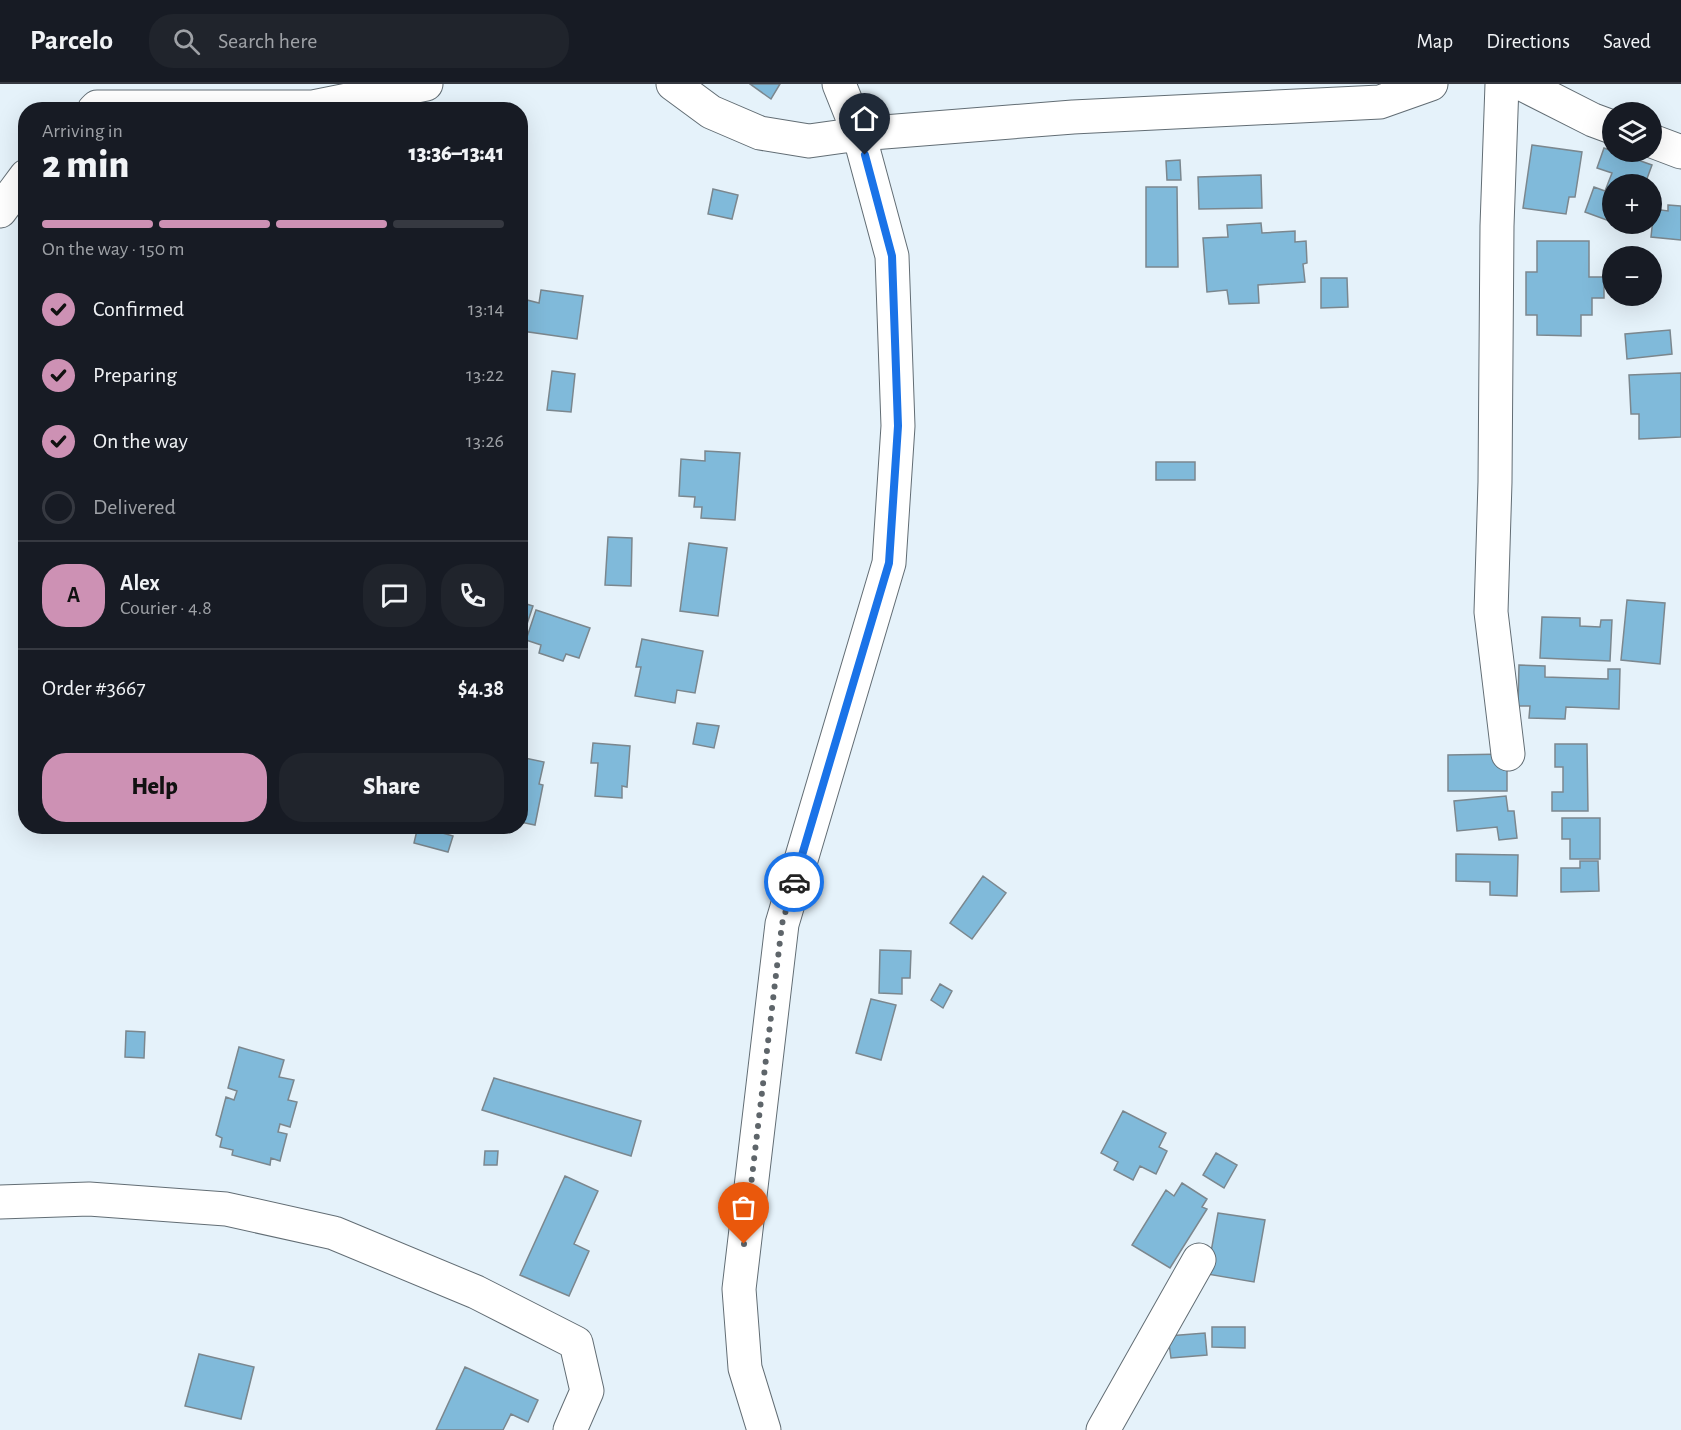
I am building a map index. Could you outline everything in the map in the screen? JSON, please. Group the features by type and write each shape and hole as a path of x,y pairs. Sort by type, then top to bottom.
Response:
{"street":[{"path":"338,102 426,84"},
{"path":"673,84 711,112 760,133 809,141 859,134 1073,117 1380,102 1431,84"},
{"path":"764,1430 745,1368 739,1289 782,924 889,563 898,426 892,256 859,134 839,84"},
{"path":"1502,84 1497,226 1495,482 1491,612 1509,754"},
{"path":"1522,84 1602,123"},
{"path":"1662,145 1681,152"},
{"path":"0,211 18,187"},
{"path":"0,1202 89,1199 226,1209 334,1233 476,1292 576,1343 587,1391 570,1430"},
{"path":"1103,1430 1199,1260"}],"building":[{"path":"750,84 780,84 771,99"},
{"path":"1532,145 1582,152 1575,197 1569,197 1566,214 1523,208"},
{"path":"1602,154 1602,162 1644,162 1652,165 1649,174 1612,174 1597,168"},
{"path":"1180,160 1181,180 1167,180 1166,161"},
{"path":"1261,175 1262,208 1199,209 1198,177"},
{"path":"1146,187 1177,187 1178,267 1146,267"},
{"path":"1594,187 1602,190 1602,218 1585,212"},
{"path":"713,189 738,195 732,219 708,214"},
{"path":"1668,205 1681,206 1681,240 1651,237 1651,234 1662,234 1662,210 1668,211"},
{"path":"1261,223 1262,233 1295,231 1295,242 1306,241 1307,263 1303,264 1305,282 1258,285 1259,303 1229,304 1227,290 1207,292 1203,238 1228,237 1227,225"},
{"path":"1537,241 1589,241 1589,277 1602,277 1602,298 1592,298 1592,315 1581,315 1581,336 1537,335 1537,315 1526,315 1526,272 1537,272"},
{"path":"1321,278 1347,278 1348,307 1321,308"},
{"path":"541,290 583,296 577,339 528,332 528,300 539,303"},
{"path":"1670,330 1672,354 1627,359 1625,334"},
{"path":"552,371 575,374 571,412 547,410"},
{"path":"1681,373 1681,437 1639,439 1639,414 1631,414 1629,375"},
{"path":"705,451 740,453 735,520 701,518 702,507 694,507 695,497 679,496 681,459 705,461"},
{"path":"1156,462 1195,462 1195,480 1156,480"},
{"path":"608,537 632,538 631,586 605,585"},
{"path":"689,543 727,548 718,616 680,611"},
{"path":"1627,600 1665,603 1660,664 1621,660"},
{"path":"528,604 533,606 528,621"},
{"path":"536,610 590,628 579,658 566,654 563,661 539,653 541,645 528,641"},
{"path":"1542,617 1580,618 1580,626 1600,627 1601,620 1612,620 1610,661 1540,658"},
{"path":"642,639 703,651 695,693 677,690 675,703 635,696 641,667 636,667"},
{"path":"1519,665 1545,666 1545,677 1608,679 1608,669 1620,669 1619,709 1566,707 1565,719 1529,718 1530,706 1518,706"},
{"path":"697,723 719,726 714,748 693,744"},
{"path":"593,743 630,746 627,787 622,786 622,798 595,796 598,763 591,763"},
{"path":"1555,744 1587,744 1588,811 1552,811 1552,792 1563,792 1563,767 1555,767"},
{"path":"1507,754 1507,791 1448,791 1448,755"},
{"path":"528,759 544,762 539,784 543,785 535,825 528,824"},
{"path":"1506,796 1508,811 1514,811 1517,838 1499,840 1497,827 1457,831 1454,801"},
{"path":"1562,818 1600,818 1600,859 1570,859 1570,839 1562,839"},
{"path":"416,834 453,836 448,852 414,843"},
{"path":"1456,854 1518,855 1517,896 1490,895 1490,882 1456,881"},
{"path":"1580,861 1598,861 1599,891 1561,892 1561,868 1580,868"},
{"path":"983,876 1006,893 972,939 950,923"},
{"path":"880,950 911,951 910,978 902,978 902,994 879,993"},
{"path":"940,984 952,991 943,1008 931,1000"},
{"path":"871,999 896,1005 881,1060 856,1053"},
{"path":"126,1031 145,1032 144,1058 125,1057"},
{"path":"239,1047 284,1060 279,1077 294,1080 288,1100 297,1102 290,1127 280,1124 278,1132 287,1134 280,1161 271,1158 270,1165 232,1155 233,1150 220,1147 222,1138 216,1135 226,1097 234,1100 237,1091 228,1088"},
{"path":"494,1078 641,1121 631,1156 482,1110"},
{"path":"1123,1111 1166,1133 1159,1147 1167,1151 1156,1174 1140,1166 1133,1180 1114,1170 1118,1162 1101,1153"},
{"path":"485,1151 498,1151 497,1165 484,1165"},
{"path":"1216,1153 1237,1165 1224,1188 1203,1175"},
{"path":"565,1176 598,1191 574,1244 589,1251 569,1296 520,1275"},
{"path":"1182,1183 1207,1199 1202,1207 1207,1209 1170,1268 1132,1245 1166,1190 1174,1196"},
{"path":"1218,1213 1265,1220 1254,1282 1207,1274"},
{"path":"1212,1327 1245,1327 1245,1348 1212,1347"},
{"path":"1205,1333 1207,1355 1171,1358 1168,1336"},
{"path":"199,1354 254,1367 241,1419 185,1406"},
{"path":"465,1367 538,1400 528,1422 511,1414 503,1430 436,1430"}],"way so far":[{"path":"744,1244 782,924 794,882"}],"route":[{"path":"794,882 889,563 898,426 892,256 865,155"}]}
